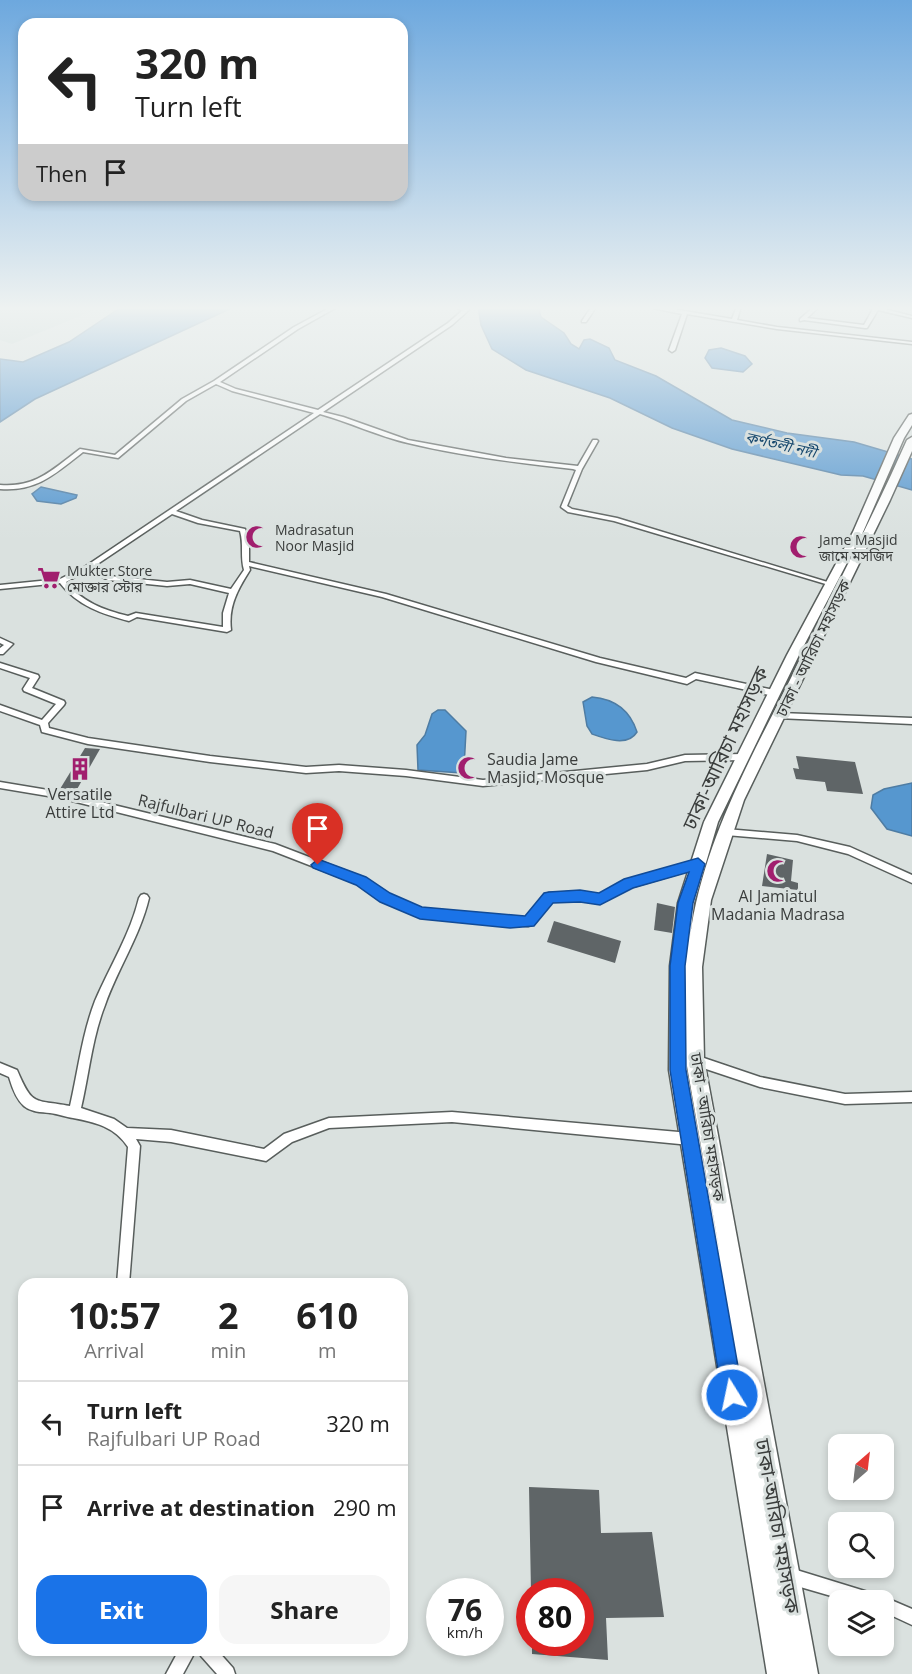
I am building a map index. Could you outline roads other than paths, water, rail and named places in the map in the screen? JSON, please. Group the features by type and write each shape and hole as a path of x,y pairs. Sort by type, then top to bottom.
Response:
{"highway":[{"path":"880,499 899,438 912,417"},
{"name":"ঢাকা - আরিচা মহাসড়ক","path":"805,1674 695,1060 694,967 704,900 736,800 780,716 880,499 911,441"},
{"name":"ঢাকা-আরিচা মহাসড়ক","path":"780,1674 678,1070 678,966 686,903 711,822 774,693 831,584 880,499"}],"street":[{"path":"0,487 15,490 28,488 82,450 116,457 184,400 212,384"},
{"path":"221,384 407,441 506,460 574,467 579,470"},
{"path":"0,587 62,580 88,567 360,384"},
{"path":"595,441 579,470 564,507 570,511 615,519 831,584"},
{"path":"62,580 75,598 90,606 129,619 136,615 227,630 224,614 233,592 247,570 246,535 243,530 200,522 171,511"},
{"path":"245,563 437,609 599,660 687,681 695,676 774,693"},
{"path":"88,567 108,578 166,584 190,582 233,592"},
{"path":"0,640 9,644 0,652"},
{"path":"0,665 34,676 27,689 61,702 44,723 45,730 88,741 210,759 306,770 339,768 406,773 483,783 647,767 685,758 744,757"},
{"path":"0,708 44,723"},
{"path":"780,716 912,721"},
{"name":"Rajfulbari UP Road","path":"0,785 60,795 275,848 361,881 385,898 420,913 528,922 549,897 580,896 600,899 629,884 698,864"},
{"path":"726,832 797,838 850,851 912,879"},
{"path":"74,1113 95,1017 114,971 140,919 144,897"},
{"path":"695,1060 760,1082 845,1099 912,1097"},
{"path":"0,1068 13,1074 19,1090 30,1104 112,1124 128,1133 171,1136 238,1152 266,1155 288,1138 329,1123 452,1117 690,1139"},
{"path":"123,1278 134,1146 128,1133"},
{"path":"787,1575 836,1590"},
{"path":"894,1609 912,1617"},
{"path":"174,1674 184,1656"},
{"path":"212,1656 227,1674"}],"water":[{"path":"0,384 67,384 35,399 0,422"},
{"name":"কর্ণতলী নদী","path":"568,384 670,384 732,420 787,433 854,442 912,459 912,490 863,476 841,475 732,449 672,428 610,398"},
{"path":"41,487 77,495 76,498 61,504 37,501 32,494"},
{"path":"592,697 608,700 626,712 637,732 633,737 622,741 592,734 587,726 583,702"},
{"path":"438,710 445,710 466,731 462,773 418,770 417,745 425,735 432,714"},
{"path":"912,783 912,836 887,829 871,808 873,795 884,789"}],"place":[{"name":"Madrasatun Noor Masjid","path":"257,537"},
{"name":"Jame Masjid জামে মসজিদ","path":"801,547"},
{"name":"Mukter Store মোক্তার স্টোর","path":"49,578"},
{"name":"Saudia Jame Masjid, Mosque","path":"469,768"},
{"name":"Versatile Attire Ltd","path":"80,769"},
{"name":"Al Jamiatul Madania Madrasa","path":"778,871"}]}
